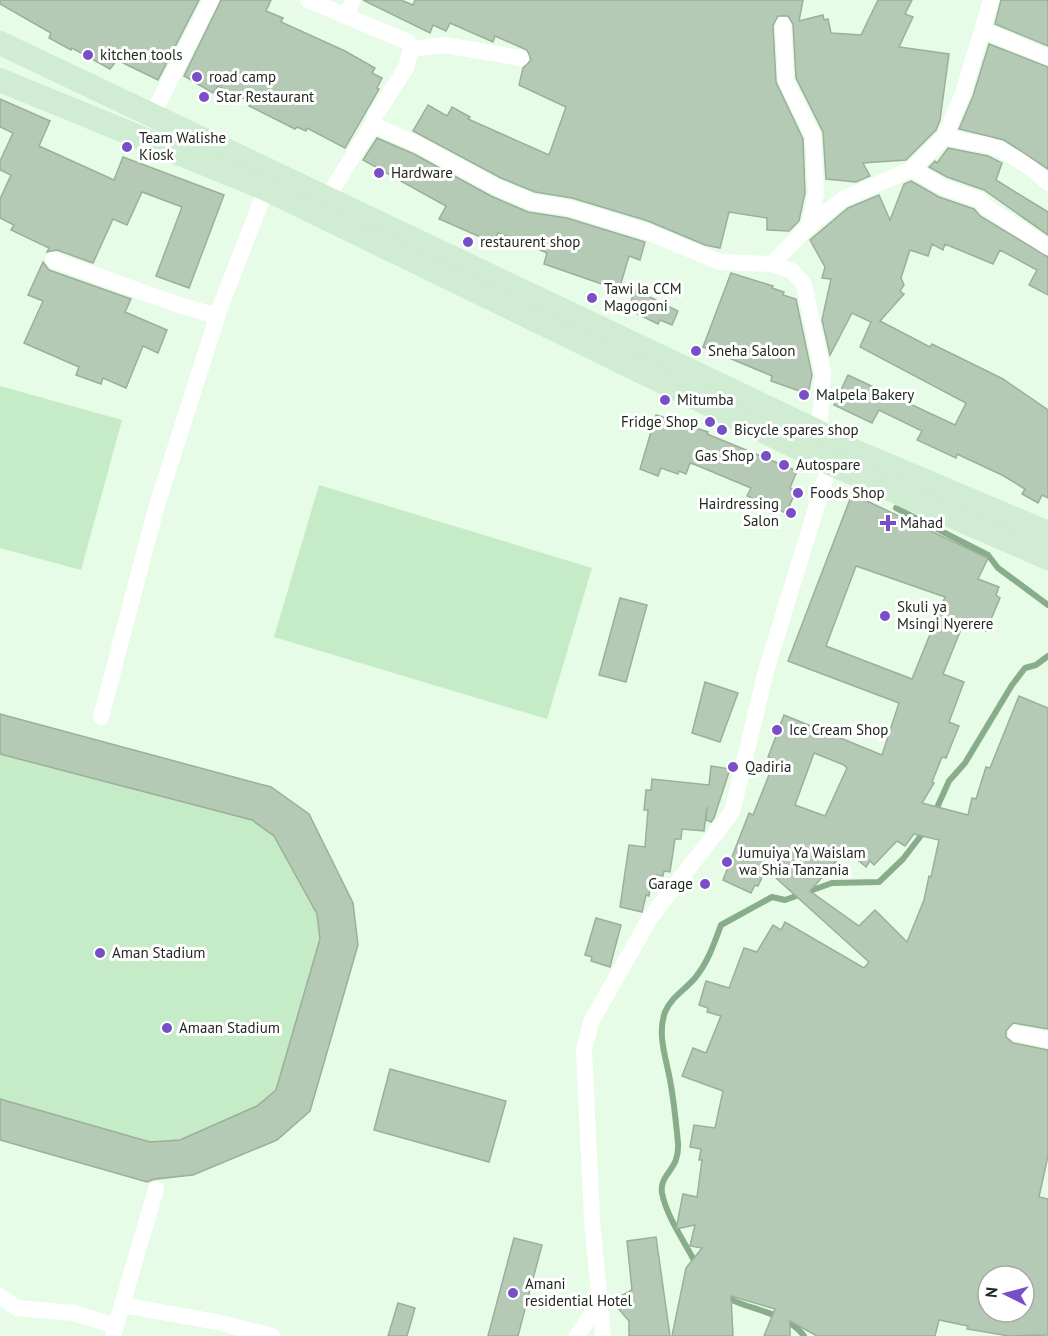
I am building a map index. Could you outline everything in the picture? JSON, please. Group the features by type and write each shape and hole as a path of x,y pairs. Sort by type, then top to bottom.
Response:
{"main road":[{"path":"0,43 327,198 828,446 1048,558"},
{"path":"0,80 266,189 828,446 1048,533"}],"street":[{"path":"152,115 211,0"},
{"path":"308,0 408,42 411,49 406,68 327,198"},
{"path":"346,16 353,0"},
{"path":"772,264 809,226 843,199 912,169 945,136 963,93 990,0"},
{"path":"783,25 786,81 813,136 816,194 809,226"},
{"path":"982,30 1048,57"},
{"path":"411,49 444,45 521,58"},
{"path":"374,122 378,127 419,145 496,187 532,202 569,208 645,231 720,262 772,264 792,271 804,284 823,374 828,446 766,671 732,812 650,918 591,1022 586,1040 584,1050 592,1220 603,1336"},
{"path":"945,136 971,144 984,144 1002,152 1035,170 1048,183"},
{"path":"912,169 943,188 980,200 986,207 1048,246"},
{"path":"101,717 156,508 217,316 266,189"},
{"path":"53,261 217,316"},
{"path":"1016,1033 1048,1040"},
{"path":"0,1296 17,1308 74,1313 114,1331 156,1189"},
{"path":"577,1336 601,1300"},
{"path":"122,1305 217,1322 272,1336"}],"green space":[{"path":"0,386 122,420 81,570 0,548"},
{"path":"319,485 592,568 547,719 274,637"},
{"name":"Amaan Stadium","path":"0,714 271,787 309,814 353,903 358,945 310,1111 277,1140 193,1175 147,1182 0,1140"}],"building":[{"path":"0,0 199,0 158,80 117,60 110,69 72,48 71,50 49,38 51,33 0,4"},
{"path":"221,0 271,0 266,11 283,18 281,22 345,51 375,68 372,73 382,78 377,88 379,89 345,148 307,128 306,131 297,127 295,129 249,106 251,102 218,86 213,93 184,76"},
{"path":"363,0 401,0 413,5 415,0 803,0 799,21 823,15 824,20 828,19 831,33 861,35 878,0 912,0 905,14 913,17 899,47 949,54 940,120 936,130 906,160 863,163 870,176 856,182 826,179 823,132 796,78 793,24 788,16 778,16 773,26 776,82 803,139 805,193 799,221 789,231 767,230 767,218 729,212 720,248 705,245 648,221 572,198 535,192 501,178 413,131 428,105 447,116 452,107 470,117 468,119 549,155 566,107 519,85 523,68 531,60 527,50 495,36 493,42 450,23 446,31 433,25 430,33"},
{"path":"1001,0 1048,0 1048,46 995,24"},
{"path":"989,44 1048,67 1048,169 1004,140 959,129 973,96"},
{"path":"0,99 50,121 39,146 114,180 123,157 224,195 189,288 156,276 182,207 142,192 127,225 113,219 93,263 57,250 47,252 49,248 11,230 14,225 0,218 0,199 11,175 0,170 0,161 13,133 0,127"},
{"path":"377,138 414,154 491,196 528,212 567,218 645,242 640,260 629,256 619,290 544,264 547,253 515,239 498,233 494,243 439,219 446,206 363,160"},
{"path":"948,148 988,156 1002,163 996,180 1048,212 1048,235 984,190 947,177 929,167 935,161 937,163"},
{"path":"911,181 939,197 974,209 980,216 1048,257 1048,295 1029,285 1037,270 1000,250 993,264 945,244 943,250 932,244 928,256 910,250 901,278 904,285 900,291 904,294 880,321 930,347 932,344 1003,379 1048,410 1048,498 1042,495 1038,503 1022,494 1025,489 1002,475 957,454 956,458 917,440 922,431 879,410 872,423 834,405 848,375 955,425 966,403 860,347 871,322 852,313 830,355 822,320 831,279 822,278 825,267 810,240 848,208 879,195 890,220 904,184"},
{"path":"43,262 49,270 131,299 125,312 167,330 158,353 143,346 126,388 103,378 101,384 76,375 79,367 24,343 43,301 28,295"},
{"path":"731,273 773,286 772,288 784,292 783,295 796,299 812,375 808,394 771,381 772,376 703,347"},
{"path":"636,290 678,311 672,325 660,320 658,324 627,309"},
{"path":"656,415 708,432 707,434 797,471 790,488 796,491 786,513 747,496 751,488 690,463 686,474 679,471 678,474 661,468 658,476 640,469"},
{"path":"852,494 988,558 978,579 999,587 996,595 1000,598 986,631 964,622 943,674 964,682 949,722 959,726 946,758 942,757 932,782 934,783 922,803 968,815 972,798 976,799 986,767 990,768 1019,696 1048,708 1048,1029 1013,1023 1006,1031 1006,1037 1013,1043 1048,1050 1048,1156 1039,1197 1048,1199 1048,1335 1009,1336 967,1329 968,1326 939,1320 935,1336 817,1336 790,1321 790,1336 764,1336 775,1309 731,1296 733,1336 672,1336 686,1268 702,1248 690,1246 695,1225 676,1229 683,1194 697,1197 702,1160 699,1160 701,1149 690,1147 694,1125 715,1128 723,1091 682,1076 693,1048 706,1053 721,1016 707,1012 708,1008 699,1005 706,981 729,988 744,948 757,952 773,925 781,930 785,922 864,968 869,962 766,869 758,886 755,885 751,893 723,880 749,813 753,815 775,760 768,757 784,715 882,755 899,703 788,661","holes":["856,566 945,597 912,679 826,646","814,753 847,768 825,816 795,805","914,834 939,840 924,900 907,942 875,910 859,926 810,891 846,850 866,867 870,861 874,865 897,841 905,846"]},
{"path":"620,598 647,605 626,682 599,675"},
{"path":"705,682 738,693 720,742 692,733"},
{"path":"0,714 271,787 309,814 353,903 358,945 310,1111 277,1140 193,1175 154,1179 147,1182 0,1140 0,1099 150,1142 180,1140 257,1106 276,1090 320,939 317,914 274,836 252,820 0,754"},
{"path":"711,766 730,769 714,818 711,822 706,820 707,807 704,831 682,829 681,839 675,839 670,872 664,871 663,876 657,875 655,880 651,879 649,896 646,895 642,912 620,907 629,845 645,847 648,810 644,810 646,790 651,790 652,779 709,785"},
{"path":"596,918 621,925 610,967 591,961 592,957 585,955"},
{"path":"390,1069 506,1101 489,1162 374,1130"},
{"path":"656,1237 670,1336 629,1336 629,1321 612,1301 632,1290 627,1241"},
{"path":"514,1238 542,1245 518,1336 488,1336"},
{"path":"398,1303 415,1308 407,1336 388,1336"}],"waterway":[{"path":"896,508 988,555 998,568 1048,605"},
{"path":"935,812 949,781 965,763 1012,685 1025,668 1036,665 1048,656"},
{"path":"696,1264 672,1221 662,1193 662,1186 678,1152 674,1104 662,1038 663,1021 668,1006 704,966 721,925 772,897 785,900 832,883 879,882 903,859 926,829"},
{"path":"724,1296 777,1316 787,1321 804,1336"}],"place":[{"name":"kitchen tools","path":"88,55"},
{"name":"road camp","path":"197,77"},
{"name":"Star Restaurant","path":"204,97"},
{"name":"Team Walishe Kiosk","path":"127,147"},
{"name":"Hardware","path":"379,173"},
{"name":"restaurent shop","path":"468,242"},
{"name":"Tawi la CCM Magogoni","path":"592,298"},
{"name":"Sneha Saloon","path":"696,351"},
{"name":"Malpela Bakery","path":"804,395"},
{"name":"Mitumba","path":"665,400"},
{"name":"Fridge Shop","path":"710,422"},
{"name":"Bicycle spares shop","path":"722,430"},
{"name":"Gas Shop","path":"766,456"},
{"name":"Autospare","path":"784,465"},
{"name":"Foods Shop","path":"798,493"},
{"name":"Hairdressing Salon","path":"791,513"},
{"name":"Mahad","path":"888,523"},
{"name":"Skuli ya Msingi Nyerere","path":"885,616"},
{"name":"Ice Cream Shop","path":"777,730"},
{"name":"Qadiria","path":"733,767"},
{"name":"Jumuiya Ya Waislam wa Shia Tanzania","path":"727,862"},
{"name":"Garage","path":"705,884"},
{"name":"Aman Stadium","path":"100,953"},
{"name":"Amaan Stadium","path":"167,1028"},
{"name":"Amani residential Hotel","path":"513,1293"}]}
